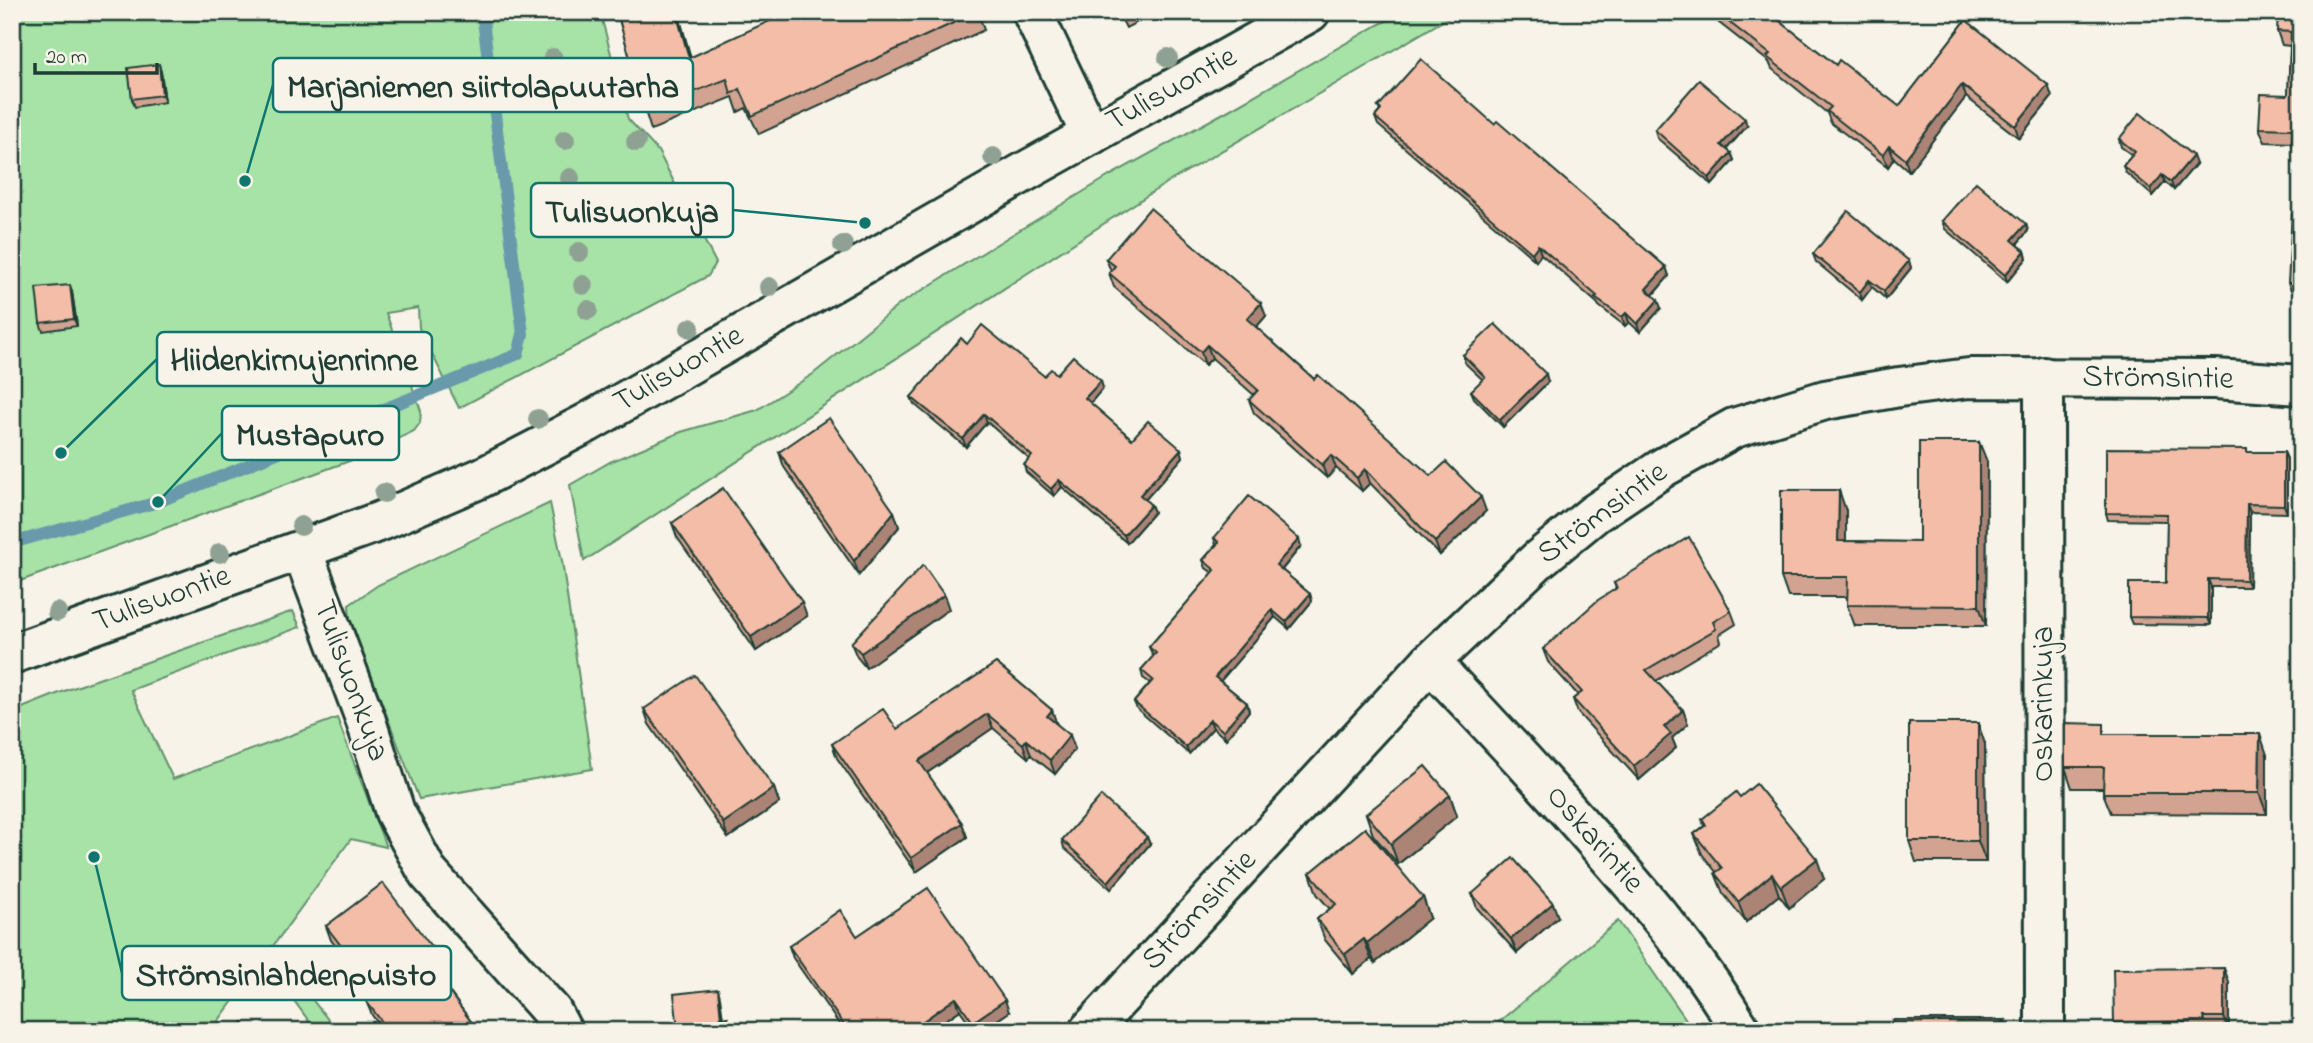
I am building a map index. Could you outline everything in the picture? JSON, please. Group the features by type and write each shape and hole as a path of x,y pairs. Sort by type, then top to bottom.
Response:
{"street":[{"path":"1032,12 1091,135"},
{"name":"Tulisuontie","path":"12,654 381,521 481,478 587,423 1310,12"},
{"name":"Oskarinkuja","path":"2044,377 2045,1031"},
{"name":"Strömsintie","path":"1089,1031 1430,662 1538,560 1594,514 1664,467 1734,428 1825,400 1969,378 2215,379 2301,384"},
{"name":"Tulisuonkuja","path":"302,550 366,721 396,812 428,873 552,1012 562,1031"},
{"name":"Oskarintie","path":"1430,662 1526,763 1663,919 1730,1011 1741,1031"}],"green space":[{"path":"12,12 600,12 628,119 658,151 716,263 708,276 459,408 419,328 418,308 386,313 421,411 420,423 414,431 363,456 12,584"},
{"path":"1405,12 1458,12 1165,184 584,561 570,485 610,462 681,432 757,410 813,374 900,304 1013,234 1111,175"},
{"path":"550,503 562,561 592,769 419,799 350,621 349,605 378,585"},
{"path":"293,611 300,627 131,690 173,779 337,718 386,847 351,839 211,1031 12,1031 12,712"},
{"path":"1618,921 1694,1031 1488,1031"},
{"path":"292,974 337,1031 316,1031 282,984"}],"building":[{"path":"617,12 676,12 689,58 789,12 977,12 752,116 740,89 731,94 727,79 645,111"},
{"path":"1716,12 1768,12 1836,65 1839,60 1899,106 1966,20 2048,85 2015,126 1962,85 1905,159 1889,146 1883,155 1827,111 1831,107 1767,57 1770,54"},
{"path":"2278,12 2301,12 2301,144 2292,143 2293,129 2259,128 2261,94 2288,95 2291,32 2277,31"},
{"path":"1421,59 1494,124 1497,121 1666,267 1646,289 1658,300 1637,324 1626,313 1622,317 1595,298 1597,296 1538,245 1532,253 1375,117 1381,110 1378,107"},
{"path":"159,64 162,95 132,99 128,68"},
{"path":"1699,80 1745,119 1721,145 1731,153 1709,178 1655,130"},
{"path":"2140,113 2193,156 2171,182 2162,175 2151,189 2123,166 2135,152 2119,139"},
{"path":"1976,182 2026,224 2012,240 2025,251 2005,275 1942,221"},
{"path":"1150,208 1261,303 1247,319 1314,379 1318,375 1431,476 1446,462 1481,497 1435,542 1365,469 1357,478 1331,455 1322,465 1249,400 1258,390 1207,345 1201,352 1109,273 1115,266 1106,259"},
{"path":"1848,211 1909,261 1884,291 1869,280 1860,292 1813,254"},
{"path":"2292,214 2301,214 2301,283 2288,283"},
{"path":"70,285 74,319 40,323 36,288"},
{"path":"1495,324 1546,374 1500,420 1471,391 1485,377 1463,355"},
{"path":"982,325 1044,376 1051,369 1057,374 1073,356 1101,381 1085,398 1132,439 1148,421 1181,449 1140,495 1151,505 1124,535 1059,480 1051,489 1024,465 1032,456 984,414 963,439 911,397 961,338 967,344"},
{"path":"829,418 894,512 854,561 779,452"},
{"path":"1919,442 1979,442 1979,606 1847,605 1848,577 1781,577 1781,490 1839,490 1838,541 1919,542"},
{"path":"2106,448 2247,449 2247,452 2284,452 2284,505 2247,504 2246,580 2208,579 2208,618 2129,617 2129,583 2166,583 2167,514 2106,513"},
{"path":"723,488 802,602 751,637 672,523"},
{"path":"1249,496 1299,539 1276,565 1310,594 1286,622 1272,610 1215,677 1247,703 1223,731 1210,720 1186,747 1134,702 1153,680 1141,670 1156,653 1149,647 1215,570 1203,560 1219,542 1214,538"},
{"path":"1689,537 1731,611 1713,622 1716,629 1646,670 1683,710 1664,727 1671,734 1634,766 1573,699 1582,692 1543,649 1598,600 1617,588 1614,583"},
{"path":"923,565 944,595 861,653 851,643"},
{"path":"996,663 1052,710 1047,716 1070,735 1050,760 1026,740 1023,744 987,714 919,761 962,823 911,858 832,744 883,709 897,729"},
{"path":"695,675 774,788 723,823 644,709"},
{"path":"1909,723 1978,723 1978,841 1909,841"},
{"path":"2065,723 2104,724 2104,734 2260,734 2259,793 2103,793 2104,767 2065,767"},
{"path":"1425,766 1450,795 1391,844 1366,814"},
{"path":"1756,784 1817,859 1781,887 1772,874 1738,902 1715,873 1722,868 1694,834 1706,825 1702,819 1736,792 1740,797"},
{"path":"1101,796 1147,837 1108,882 1062,840"},
{"path":"1365,828 1423,897 1367,943 1364,939 1345,954 1317,919 1336,904 1310,873"},
{"path":"1513,858 1553,903 1511,939 1472,894"},
{"path":"383,883 436,953 426,961 478,1031 389,1031 366,1001 377,993 326,926"},
{"path":"928,888 1005,1000 973,1022 956,998 909,1031 848,1031 789,946 840,910 857,936"},
{"path":"2224,968 2224,1017 2204,1017 2205,1021 2114,1023 2113,969"},
{"path":"718,989 721,1018 728,1017 729,1031 678,1030 674,994"},
{"path":"1893,1020 2005,1020 1989,1031 1899,1031"},
{"path":"243,1022 250,1031 232,1031"}],"waterway":[{"path":"12,543 158,502 518,354 523,334 482,12"}],"place":[{"name":"Marjaniemen siirtolapuutarha","path":"245,181"},
{"name":"Tulisuonkuja","path":"865,223"},
{"name":"Hiidenkirnujenrinne","path":"61,453"},
{"name":"Mustapuro","path":"158,502"},
{"name":"Strömsinlahdenpuisto","path":"94,857"}]}
